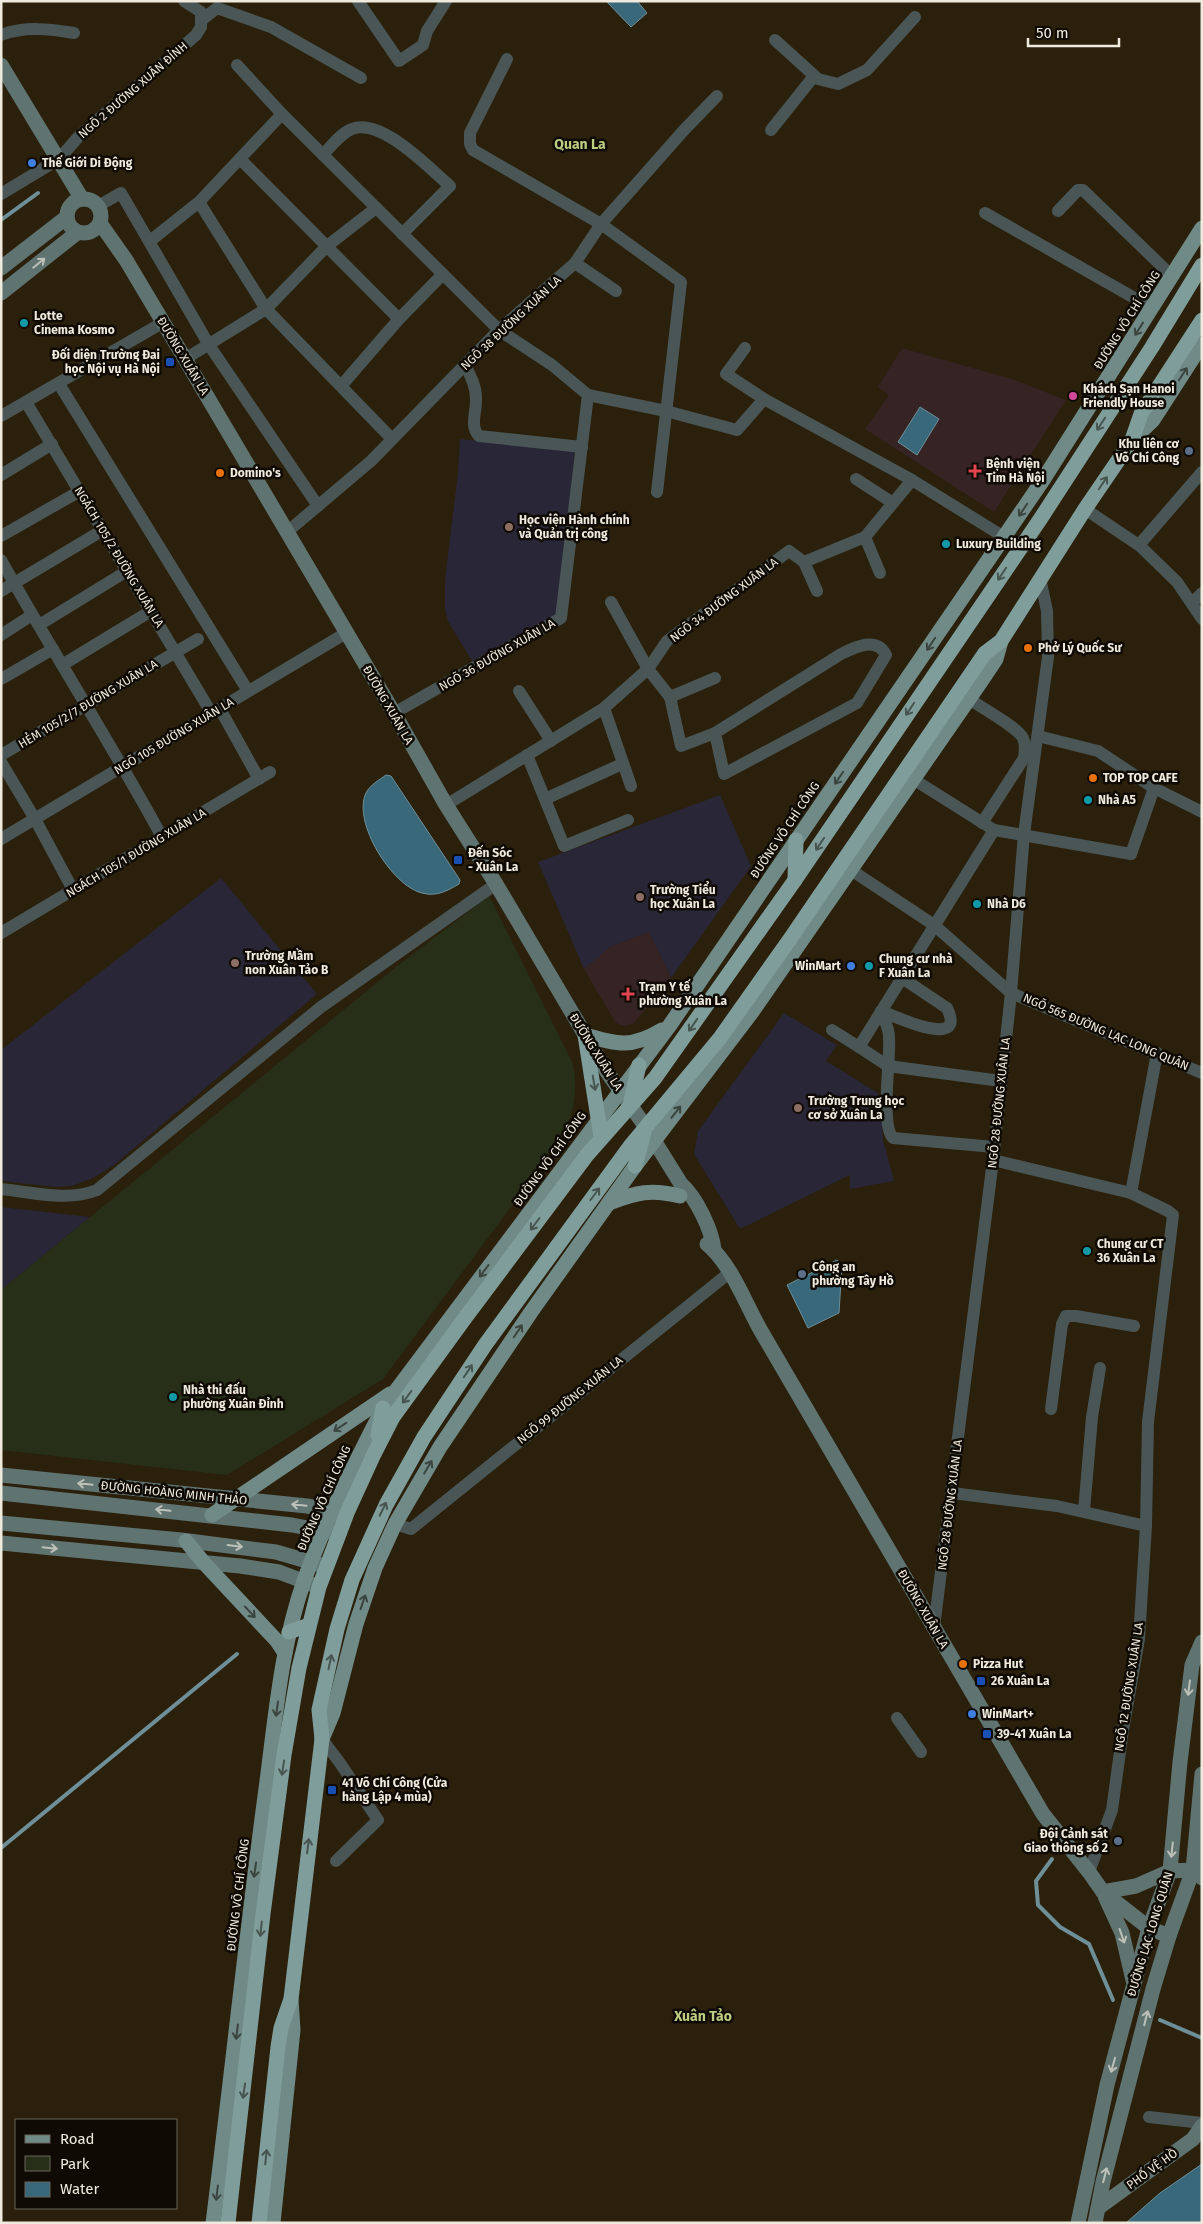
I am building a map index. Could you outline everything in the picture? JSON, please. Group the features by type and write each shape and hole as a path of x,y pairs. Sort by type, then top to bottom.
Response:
{"highway":[{"name":"ĐƯỜNG VÕ CHÍ CÔNG","path":"228,2223 263,1914 298,1668 318,1587 326,1566 331,1533 340,1512 393,1417 601,1137 630,1107 674,1052 795,880 1040,518 1152,347 1202,265"},
{"path":"259,2223 279,2038 291,1999 322,1739 320,1710 337,1629 352,1580 386,1504 424,1437 480,1353 645,1126 680,1088 720,1038 785,947 985,653 1000,641 1132,440 1141,414 1202,320"},
{"path":"795,880 796,840"},
{"path":"585,1035 601,1137"},
{"path":"630,1107 638,1065"},
{"path":"680,1088 698,1084"},
{"path":"635,1166 645,1126"},
{"path":"556,1177 575,1171"},
{"path":"374,1454 383,1408"},
{"path":"289,1632 309,1625"}],"main road":[{"name":"ĐƯỜNG VÕ CHÍ CÔNG","path":"340,1512 353,1466 383,1408 598,1118 670,1025 1043,480 1202,228"},
{"path":"1132,440 1153,420 1202,344"},
{"path":"322,1739 333,1713 356,1624 375,1568 396,1524 460,1417 531,1312 635,1166 752,1012 851,870 996,659 1000,641"},
{"path":"585,1035 619,1044 644,1040 670,1025"},
{"path":"609,1203 638,1192 680,1190"},
{"path":"212,1515 396,1391"},
{"name":"ĐƯỜNG VÕ CHÍ CÔNG","path":"213,2223 250,1910 285,1653 289,1632 311,1562 331,1533"},
{"path":"186,1541 204,1564 277,1641 285,1653"},
{"path":"273,2223 292,2038 291,1999"}],"street":[{"path":"184,1 201,12 203,19 217,8 271,27 361,78"},
{"path":"358,1 399,61 424,45 427,31 446,1"},
{"path":"775,40 818,79 838,84 867,70 915,17"},
{"name":"NGÕ 2 ĐƯỜNG XUÂN ĐỈNH","path":"2,194 58,159 80,135 196,35 203,19"},
{"path":"1,35 42,28 74,33"},
{"path":"507,59 470,133 470,144 473,150 601,224 681,282 657,492"},
{"path":"1,65 82,199"},
{"path":"237,65 282,114 499,330 552,366 588,396 666,410 737,430 764,398"},
{"path":"771,130 814,76"},
{"name":"NGÕ 38 ĐƯỜNG XUÂN LA","path":"287,532 371,461 499,330 575,263 601,224 716,96"},
{"path":"150,241 200,202 282,114"},
{"path":"323,155 351,129 365,126 387,134 450,186 402,234"},
{"path":"240,158 400,319"},
{"path":"1058,211 1078,190 1082,190 1172,276"},
{"path":"98,206 121,193 209,345 318,506"},
{"path":"1,268 67,217 72,204 82,199 93,201 98,206 102,215 100,223 90,233 78,232 69,225 67,217"},
{"path":"200,202 266,309 392,439"},
{"path":"186,359 266,309 327,246 376,208"},
{"path":"985,213 1152,308"},
{"name":"ĐƯỜNG XUÂN LA","path":"100,223 126,260 162,323 186,359 446,805 496,884 619,1090 654,1141 680,1190 703,1241 714,1250 729,1273 1042,1814 1103,1892 1149,1928 1169,1936"},
{"path":"1,293 78,232"},
{"path":"575,263 616,291"},
{"path":"341,386 443,274"},
{"path":"1,416 162,323"},
{"path":"745,348 726,374 764,398 912,480 1004,537"},
{"path":"465,364 474,385 477,399 474,426 475,432 479,436 582,447"},
{"path":"59,384 248,691"},
{"name":"NGÕ 36 ĐƯỜNG XUÂN LA","path":"394,713 561,618 588,396"},
{"name":"NGÁCH 105/2 ĐƯỜNG XUÂN LA","path":"26,402 175,652 216,711"},
{"path":"1,475 52,444"},
{"path":"1139,545 1202,472"},
{"path":"856,479 893,503"},
{"path":"817,591 804,562 865,537 912,480"},
{"path":"1,536 80,491"},
{"path":"1085,509 1139,545 1177,582 1202,619"},
{"path":"1,591 103,530"},
{"path":"865,537 880,573"},
{"name":"NGÕ 34 ĐƯỜNG XUÂN LA","path":"446,805 604,708 648,669 667,641 789,551 804,562"},
{"path":"1,560 124,766 162,837"},
{"path":"1,635 36,620 127,571"},
{"name":"NGÕ 28 ĐƯỜNG XUÂN LA","path":"934,1627 993,1154 1011,992 1024,834 1048,657 1048,611 1040,578"},
{"path":"1192,603 1202,593"},
{"path":"611,602 648,669 670,697 680,746 715,733 841,654 857,647 873,644 886,655 858,703 724,774 715,733"},
{"path":"62,665 151,611"},
{"name":"NGÕ 105 ĐƯỜNG XUÂN LA","path":"1,839 346,634"},
{"name":"HẺM 105/2/7 ĐƯỜNG XUÂN LA","path":"1,755 198,639"},
{"path":"1,678 53,649"},
{"path":"670,697 715,678"},
{"path":"519,691 552,741"},
{"path":"969,699 1022,736 1025,746 1024,758 982,823"},
{"path":"604,708 631,786"},
{"name":"NGÁCH 105/1 ĐƯỜNG XUÂN LA","path":"1,933 265,776 216,711"},
{"path":"1038,736 1098,751 1154,788 1202,812"},
{"path":"527,755 564,846 628,820"},
{"path":"1,762 35,819 73,890"},
{"path":"545,799 622,764"},
{"path":"913,779 994,830 1131,854 1154,788"},
{"path":"859,1047 994,830"},
{"name":"NGÕ 565 ĐƯỜNG LẠC LONG QUÂN","path":"851,870 934,925 1011,992 1202,1073"},
{"path":"1,1189 73,1195 87,1194 97,1190 321,1007 496,884"},
{"path":"881,1011 934,1030 946,1027 950,1022 950,1014 947,1008 902,978"},
{"path":"881,1011 889,1036 887,1121 892,1138 993,1154 1131,1193 1157,1053"},
{"path":"832,1030 888,1066 1001,1081"},
{"name":"NGÕ 12 ĐƯỜNG XUÂN LA","path":"1089,1872 1112,1810 1122,1730 1139,1639 1146,1526 1148,1422 1173,1216 1168,1211 1131,1193"},
{"name":"NGÕ 99 ĐƯỜNG XUÂN LA","path":"396,1524 411,1528 729,1273"},
{"path":"1051,1409 1062,1324 1066,1316 1134,1326"},
{"path":"1084,1511 1092,1417 1100,1368"},
{"name":"ĐƯỜNG HOÀNG MINH THẢO","path":"1,1475 307,1506 340,1512"},
{"name":"ĐƯỜNG HOÀNG MINH THẢO","path":"1,1493 292,1524 331,1533"},
{"path":"952,1493 1084,1511 1146,1526"},
{"path":"1,1523 186,1541 276,1552 326,1566"},
{"path":"1,1543 279,1572 318,1587"},
{"name":"ĐƯỜNG LẠC LONG QUÂN","path":"1079,2223 1107,2085 1149,1928 1170,1871 1180,1762 1192,1665 1202,1642"},
{"path":"897,1718 921,1752"},
{"path":"322,1739 378,1820 336,1861"},
{"name":"ĐƯỜNG LẠC LONG QUÂN","path":"1097,2215 1153,1989 1169,1936 1197,1874 1202,1774"},
{"path":"1134,1984 1122,1933 1103,1892 1136,1886 1170,1871 1197,1874"},
{"path":"1149,2117 1202,2125"},
{"name":"PHỐ VỆ HỒ","path":"1097,2215 1194,2139 1202,2125"},
{"path":"1079,2223 1097,2215"}],"shaded area":[{"name":"Bệnh viện Tim Hà Nội","path":"902,348 1015,380 1066,400 994,512 865,429 889,395 878,387"},
{"name":"Học viện Hành chính và Quản trị công","path":"460,439 575,451 557,614 472,661 448,621 445,609 445,580 458,473"},
{"name":"Trường Tiểu học Xuân La","path":"720,795 751,866 671,978 649,932 612,946 584,969 538,862"},
{"path":"221,878 317,994 113,1166 93,1178 72,1186 56,1187 1,1181 1,1050"},
{"name":"Trạm Y tế phường Xuân La","path":"649,932 671,978 633,1024 619,1025 614,1020 584,969 612,946"},
{"name":"Trường Trung học cơ sở Xuân La","path":"784,1013 837,1045 826,1061 878,1093 883,1140 894,1181 850,1189 850,1175 740,1229 694,1154 698,1131"},
{"path":"1,1207 90,1217 1,1290"}],"green space":[{"path":"489,896 573,1064 574,1102 562,1138 383,1379 227,1475 1,1450 1,1290 396,967"}],"water":[{"path":"606,1 637,1 647,13 631,27"},
{"path":"920,407 939,419 917,455 898,442"},
{"path":"386,775 391,776 460,880 459,884 437,894 422,893 410,888 387,866 370,836 363,805 368,790"},
{"path":"837,1260 842,1264 839,1313 808,1328 787,1285"},
{"path":"1202,2164 1202,2223 1126,2223 1160,2193"}],"waterway":[{"path":"1,220 38,193"},
{"path":"1,1848 237,1654"},
{"path":"1052,1859 1036,1881 1038,1905 1060,1927 1089,1944 1113,2000"},
{"path":"1160,2020 1202,2038"}],"place":[{"name":"Thế Giới Di Động","path":"32,163"},
{"name":"Lotte Cinema Kosmo","path":"24,323"},
{"name":"Đối diện Trường Đại học Nội vụ Hà Nội","path":"170,362"},
{"name":"Khách Sạn Hanoi Friendly House","path":"1073,396"},
{"name":"Khu liên cơ Võ Chí Công","path":"1189,451"},
{"name":"Bệnh viện Tim Hà Nội","path":"975,471"},
{"name":"Domino's","path":"220,473"},
{"name":"Học viện Hành chính và Quản trị công","path":"509,527"},
{"name":"Luxury Building","path":"946,544"},
{"name":"Phở Lý Quốc Sư","path":"1028,648"},
{"name":"TOP TOP CAFE","path":"1093,778"},
{"name":"Nhà A5","path":"1088,800"},
{"name":"Đến Sóc - Xuân La","path":"458,860"},
{"name":"Trường Tiểu học Xuân La","path":"640,897"},
{"name":"Nhà D6","path":"977,904"},
{"name":"Trường Mầm non Xuân Tảo B","path":"235,963"},
{"name":"WinMart","path":"851,966"},
{"name":"Chung cư nhà F Xuân La","path":"869,966"},
{"name":"Trạm Y tế phường Xuân La","path":"628,994"},
{"name":"Trường Trung học cơ sở Xuân La","path":"798,1108"},
{"name":"Chung cư CT 36 Xuân La","path":"1087,1251"},
{"name":"Công an phường Tây Hồ","path":"802,1274"},
{"name":"Nhà thi đấu phường Xuân Đỉnh","path":"173,1397"},
{"name":"Pizza Hut","path":"963,1664"},
{"name":"26 Xuân La","path":"981,1681"},
{"name":"WinMart+","path":"972,1714"},
{"name":"39-41 Xuân La","path":"987,1734"},
{"name":"41 Võ Chí Công (Cửa hàng Lập 4 mùa)","path":"332,1790"},
{"name":"Đội Cảnh sát Giao thông số 2","path":"1118,1841"}],"district":[{"name":"Quan La","path":"580,144"},
{"name":"Xuân Tảo","path":"703,2016"}]}
